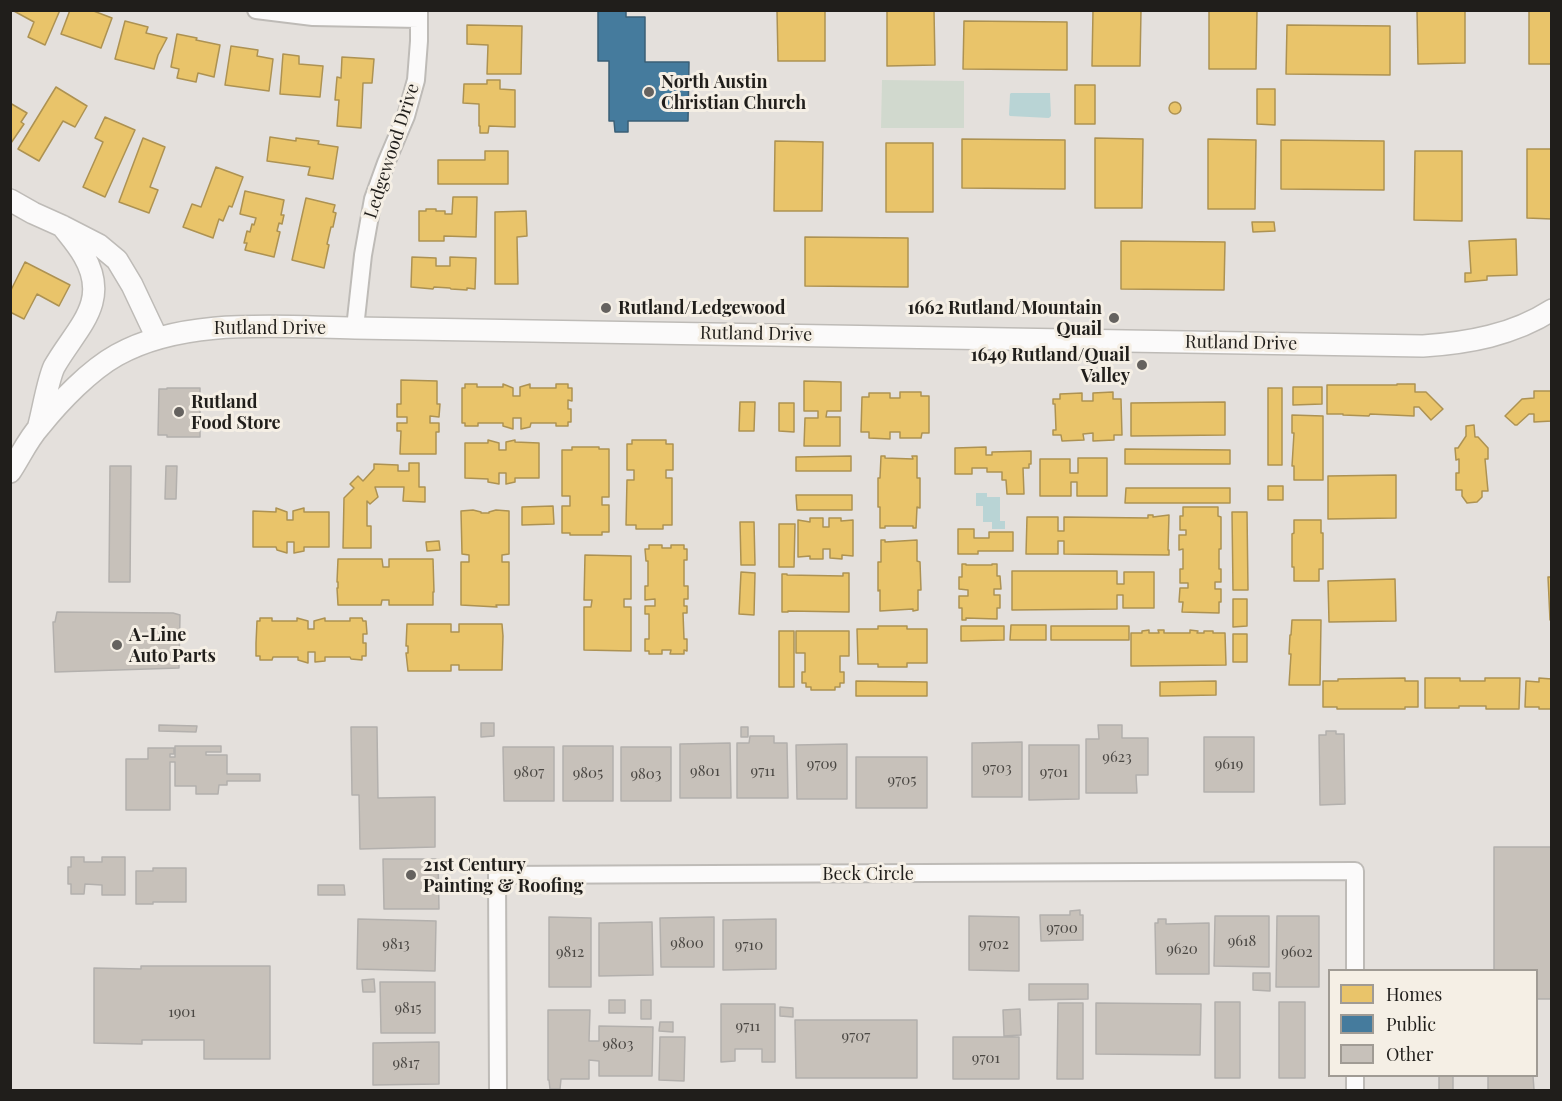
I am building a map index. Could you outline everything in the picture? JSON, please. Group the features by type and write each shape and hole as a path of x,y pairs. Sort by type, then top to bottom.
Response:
{"street":[{"path":"256,10 313,17 419,15"},
{"name":"Ledgewood Drive","path":"355,327 363,255 373,199 406,116 416,80 420,41 419,15"},
{"path":"10,200 99,245 117,260 132,285 157,338"},
{"path":"39,427 53,370 87,315 95,293 93,275 84,256 62,226"},
{"name":"Rutland Drive","path":"10,472 39,427 84,380 117,356 157,338 203,328 355,327 1423,346 1456,344 1488,338 1518,327 1551,310"},
{"name":"Beck Circle","path":"498,1090 497,875 1355,871 1355,969"}],"shaded area":[{"path":"882,80 964,81 964,128 881,128"}],"water":[{"path":"1011,93 1050,93 1051,116 1049,118 1010,116"},
{"path":"976,493 987,493 987,497 1000,497 1000,521 1005,521 1005,529 992,529 992,522 983,522 983,506 976,506"}],"building: Homes":[{"path":"12,10 60,10 45,45 28,37 34,22"},
{"path":"70,10 91,10 112,18 101,48 61,34"},
{"path":"777,10 825,10 825,61 778,61"},
{"path":"887,10 934,10 935,65 887,66"},
{"path":"1093,10 1141,10 1140,66 1092,66"},
{"path":"1209,10 1257,10 1256,69 1209,69"},
{"path":"1417,10 1465,10 1465,63 1418,64"},
{"path":"1529,10 1552,10 1552,64 1529,64"},
{"path":"125,21 148,27 146,33 167,38 154,69 115,59"},
{"path":"964,21 1067,22 1067,70 963,69"},
{"path":"467,25 522,26 521,74 487,74 488,45 467,44"},
{"path":"1287,25 1390,26 1390,75 1286,74"},
{"path":"177,34 220,45 214,77 198,73 196,82 177,78 179,69 171,67"},
{"path":"231,46 258,50 257,56 273,59 269,91 225,85"},
{"path":"283,54 299,56 299,64 323,66 320,97 280,94"},
{"path":"342,57 374,59 372,83 363,83 361,128 337,126 339,100 335,100 337,77 341,78"},
{"path":"487,80 500,80 500,89 515,90 515,127 489,126 488,133 480,133 479,104 463,103 464,84 487,84"},
{"path":"1075,85 1095,85 1095,124 1075,124"},
{"path":"56,87 87,106 75,127 63,121 39,161 18,149"},
{"path":"1257,89 1275,89 1275,125 1257,124"},
{"path":"1177,102 1181,108 1177,114 1173,114 1169,106"},
{"path":"10,103 27,113 21,122 24,124 11,143"},
{"path":"105,117 135,130 105,197 83,187 103,142 95,138"},
{"path":"270,137 296,141 296,138 319,141 318,144 338,147 333,179 308,175 310,167 267,161"},
{"path":"143,138 165,147 150,187 158,190 149,213 119,202"},
{"path":"1095,138 1143,139 1142,208 1095,208"},
{"path":"962,139 1065,140 1065,189 962,188"},
{"path":"1208,139 1256,140 1255,209 1208,209"},
{"path":"1281,140 1384,141 1384,190 1281,189"},
{"path":"775,141 823,142 822,211 774,211"},
{"path":"886,143 933,143 933,212 886,212"},
{"path":"1527,149 1552,149 1552,219 1527,218"},
{"path":"485,151 508,151 508,184 438,184 438,160 485,160"},
{"path":"1415,151 1462,151 1462,221 1414,220"},
{"path":"216,167 243,177 232,207 229,206 223,221 219,219 213,238 183,227 192,204 201,207"},
{"path":"245,191 284,200 281,215 284,215 277,231 280,232 274,257 245,250 247,231 250,232 256,218 240,214"},
{"path":"453,197 477,197 476,237 444,236 444,241 419,241 419,211 436,209 436,211 445,211 445,214 452,214"},
{"path":"306,198 335,205 333,212 336,213 327,244 329,245 324,268 292,260"},
{"path":"526,211 527,236 517,237 518,284 495,284 495,212"},
{"path":"1252,222 1274,222 1275,231 1253,232"},
{"path":"805,237 908,238 908,287 805,286"},
{"path":"1516,239 1517,275 1487,276 1487,280 1465,282 1465,273 1471,273 1469,241"},
{"path":"1121,241 1225,242 1224,290 1121,289"},
{"path":"412,257 436,258 436,266 450,266 450,257 476,258 475,289 411,287"},
{"path":"25,262 70,285 59,306 37,294 24,319 10,312 10,292"},
{"path":"401,380 437,381 439,417 430,416 430,423 439,423 439,432 436,432 436,454 400,454 401,431 397,431 397,423 407,423 407,417 397,417 397,404 401,404"},
{"path":"804,381 841,382 841,411 827,411 826,417 840,417 840,446 804,446 805,418 818,418 818,411 804,411"},
{"path":"465,384 477,384 477,387 503,387 503,384 513,388 513,396 520,396 520,387 530,384 530,388 556,388 556,384 568,384 568,388 572,388 572,401 568,400 571,422 568,422 568,426 556,426 556,423 531,423 530,427 521,429 521,418 513,418 513,429 503,426 503,423 478,423 478,426 465,426 465,423 462,423 462,388 465,388"},
{"path":"1415,384 1415,392 1426,392 1443,409 1431,420 1419,407 1414,407 1414,416 1327,414 1327,385"},
{"path":"1293,387 1322,387 1322,404 1293,405"},
{"path":"1268,388 1282,388 1282,465 1268,465"},
{"path":"1534,391 1551,391 1552,421 1534,422 1534,414 1529,414 1515,425 1505,416 1522,399 1534,398"},
{"path":"900,392 921,392 921,396 929,396 929,433 922,433 921,438 900,438 900,432 890,432 890,439 869,438 869,432 861,432 862,397 869,397 869,393 890,393 890,398 900,398"},
{"path":"1113,392 1113,399 1121,399 1122,435 1114,435 1114,440 1093,441 1093,433 1083,434 1084,440 1062,441 1061,435 1053,435 1053,430 1056,430 1053,399 1060,399 1060,394 1082,393 1082,401 1093,401 1093,393"},
{"path":"740,402 755,402 754,431 739,431"},
{"path":"1225,402 1225,435 1131,436 1131,403"},
{"path":"779,403 794,403 794,432 779,431"},
{"path":"1292,415 1323,416 1323,480 1294,480"},
{"path":"1474,425 1475,437 1478,437 1488,448 1488,459 1485,459 1488,491 1482,491 1482,497 1477,502 1467,503 1462,496 1462,490 1456,490 1459,459 1456,460 1455,448 1458,448 1466,436 1466,426"},
{"path":"488,440 499,443 499,450 506,450 506,442 515,440 515,442 539,443 539,478 515,478 515,482 506,484 506,473 499,473 499,484 488,482 488,479 465,478 465,443 488,443"},
{"path":"632,440 666,440 666,444 673,444 673,470 666,470 666,478 672,478 672,525 663,525 663,529 636,529 636,525 626,525 627,480 634,480 634,470 627,470 627,444 632,444"},
{"path":"572,447 609,449 609,497 602,497 602,505 609,505 609,532 602,532 602,535 562,533 562,506 570,506 570,496 562,496 562,450 572,450"},
{"path":"986,447 986,455 992,455 992,452 1031,451 1031,464 1029,468 1023,468 1024,494 1007,494 1006,480 1002,480 1002,472 987,472 987,468 972,468 972,474 955,474 955,448"},
{"path":"1125,449 1230,450 1230,464 1125,464"},
{"path":"851,456 851,471 796,471 796,457"},
{"path":"881,456 913,459 912,456 917,456 920,508 917,507 916,528 913,526 885,526 885,528 880,528 878,478 880,478"},
{"path":"1078,458 1107,458 1107,496 1077,496 1077,482 1071,482 1071,496 1040,496 1040,459 1070,459 1070,473 1078,473"},
{"path":"409,463 419,463 419,487 425,487 425,502 403,501 404,487 375,487 378,497 370,504 367,501 367,526 371,526 371,548 343,548 344,498 354,488 350,484 358,476 363,481 374,469 374,464 398,465 398,471 409,471"},
{"path":"1396,475 1396,518 1328,519 1328,476"},
{"path":"1268,486 1283,486 1283,500 1268,500"},
{"path":"1126,488 1230,488 1230,503 1125,503"},
{"path":"796,495 852,495 852,510 797,510"},
{"path":"553,506 554,524 522,525 522,507"},
{"path":"1183,507 1218,507 1218,516 1221,517 1219,569 1221,569 1221,582 1215,582 1215,589 1221,589 1219,613 1182,612 1183,602 1179,602 1180,588 1188,588 1188,583 1180,583 1183,549 1179,550 1179,535 1186,535 1186,530 1180,530 1180,516 1183,516"},
{"path":"276,508 287,512 287,520 293,520 293,511 304,508 304,512 329,512 329,547 304,547 304,551 294,553 294,542 287,542 287,553 277,550 276,547 253,547 253,511 276,512"},
{"path":"473,510 481,513 496,510 509,511 509,554 502,555 502,562 509,562 509,605 496,605 497,607 461,605 461,562 469,562 469,555 462,554 461,511"},
{"path":"1232,512 1247,512 1248,590 1233,590"},
{"path":"1148,515 1153,515 1153,517 1169,515 1169,555 1064,554 1064,541 1058,541 1058,554 1026,554 1027,517 1058,517 1058,531 1064,531 1064,517 1148,518"},
{"path":"810,518 823,518 823,527 829,527 829,518 841,518 841,521 853,520 853,556 842,555 842,559 830,558 830,549 823,549 823,559 810,559 810,556 798,557 798,520 810,522"},
{"path":"1294,520 1321,520 1323,569 1319,569 1319,581 1294,581 1292,534 1294,533"},
{"path":"740,522 754,522 755,565 741,565"},
{"path":"779,524 795,524 794,567 779,567"},
{"path":"958,529 974,529 974,538 989,538 989,532 1013,532 1013,551 978,551 978,554 958,554"},
{"path":"881,540 885,542 917,540 921,590 918,590 918,610 880,611 878,562 881,562"},
{"path":"439,541 440,550 427,551 426,542"},
{"path":"649,545 671,548 671,545 684,545 684,549 687,549 687,560 684,560 684,586 688,586 688,599 684,599 687,613 683,613 687,651 684,650 684,654 670,654 671,650 662,650 662,654 649,654 649,651 645,651 645,639 649,639 649,614 645,614 645,606 655,606 655,599 645,600 645,586 648,586 648,561 646,561 645,549 649,549"},
{"path":"585,555 631,556 631,599 624,599 624,607 631,607 631,651 584,650 584,607 591,607 592,600 584,600"},
{"path":"338,559 382,559 383,567 389,567 389,559 433,559 433,605 389,605 389,600 382,600 381,605 338,605"},
{"path":"962,564 997,564 997,576 1000,576 1001,589 994,589 994,595 1000,595 997,619 966,618 962,620 959,596 968,596 968,590 959,589"},
{"path":"1012,571 1117,571 1117,584 1124,584 1124,572 1154,572 1154,608 1123,608 1123,595 1117,595 1117,609 1012,610"},
{"path":"741,572 755,573 754,615 739,614"},
{"path":"843,573 849,573 849,612 782,612 782,574 843,576"},
{"path":"1548,577 1552,577 1552,620 1550,620"},
{"path":"1395,579 1396,621 1329,622 1328,581"},
{"path":"1233,599 1247,599 1247,626 1233,627"},
{"path":"260,618 272,618 272,621 297,621 297,618 308,621 308,629 314,629 314,621 325,618 325,621 350,621 350,618 362,618 366,621 367,634 363,634 363,643 366,643 366,656 362,656 362,660 350,657 325,657 325,661 315,662 315,652 308,652 308,663 298,660 298,657 273,657 272,660 260,660 260,656 256,656 256,643 257,621 260,621"},
{"path":"1292,620 1321,620 1320,685 1289,685"},
{"path":"407,624 451,624 451,632 459,632 459,624 502,624 502,670 459,670 459,665 451,665 451,671 408,671"},
{"path":"1011,625 1046,625 1046,640 1010,640"},
{"path":"878,626 927,629 927,663 907,663 907,667 858,664 857,629 878,629"},
{"path":"961,626 1004,626 1004,640 961,641"},
{"path":"1051,626 1129,626 1129,640 1051,640"},
{"path":"1149,630 1149,633 1159,633 1158,630 1164,630 1164,633 1190,633 1190,630 1198,631 1197,633 1213,631 1213,633 1225,633 1226,665 1131,666 1131,633 1142,633 1142,631"},
{"path":"779,631 794,631 794,687 779,687"},
{"path":"796,631 849,631 849,656 840,656 840,672 844,672 844,683 840,683 840,687 835,687 835,690 811,690 811,687 806,687 806,683 802,683 802,672 805,672 805,653 796,653"},
{"path":"1233,634 1247,634 1247,662 1233,662"},
{"path":"1405,678 1405,681 1418,681 1418,707 1337,709 1337,707 1323,707 1323,681"},
{"path":"1425,678 1485,681 1485,678 1520,678 1519,709 1486,709 1486,706 1425,708"},
{"path":"1539,678 1552,679 1552,709 1525,707 1526,681 1539,682"},
{"path":"856,681 927,682 927,696 856,696"},
{"path":"1216,681 1216,695 1160,696 1160,682"}],"building: Public":[{"name":"North Austin Christian Church","path":"598,10 626,10 626,17 645,17 645,62 689,62 688,121 628,121 628,132 615,132 614,121 609,121 609,61 598,61"}],"building: Other":[{"name":"Rutland Food Store","path":"200,388 200,437 158,435 159,389"},
{"path":"110,466 131,466 130,582 109,582"},
{"path":"166,466 177,466 176,499 165,499"},
{"name":"A-Line Auto Parts","path":"57,612 173,613 180,615 179,668 55,672 53,622 55,622"},
{"path":"481,723 494,723 494,736 481,737"},
{"path":"159,725 197,726 196,732 159,731"},
{"path":"1098,725 1122,725 1122,738 1148,738 1148,775 1136,775 1137,793 1086,793 1086,739 1099,739"},
{"path":"351,727 377,727 378,798 435,797 435,847 360,849 359,795 352,795"},
{"path":"741,727 748,727 748,737 741,737"},
{"path":"1326,731 1344,734 1345,804 1320,805 1319,735 1326,735"},
{"path":"750,736 774,736 774,743 787,743 788,798 737,798 737,743 749,743"},
{"path":"1204,737 1254,737 1254,792 1204,792"},
{"path":"1022,742 1022,797 972,797 972,743"},
{"path":"730,743 731,798 680,798 680,744"},
{"path":"847,744 847,799 797,799 796,745"},
{"path":"1029,745 1079,745 1079,799 1029,800"},
{"path":"175,746 221,746 221,752 206,752 206,755 227,755 227,774 260,774 260,781 227,781 227,785 219,785 218,794 196,794 196,786 175,786 175,762 170,762 170,810 126,810 126,759 148,759 148,748 174,748 174,754 170,754 170,757 175,757"},
{"path":"563,746 613,746 613,801 563,801"},
{"path":"503,747 554,747 554,801 504,801"},
{"path":"621,747 671,747 671,801 621,801"},
{"path":"856,757 927,757 927,808 856,808"},
{"path":"1494,847 1552,847 1552,999 1538,999 1538,969 1494,969"},
{"path":"71,857 84,857 84,862 102,862 102,857 125,857 125,895 102,895 102,885 85,884 84,894 71,894 71,884 68,884 68,867 71,867"},
{"name":"21st Century Painting & Roofing","path":"383,859 438,859 439,909 384,909"},
{"path":"153,868 186,868 186,902 136,904 136,871 153,871"},
{"path":"318,885 344,885 345,895 318,895"},
{"path":"1080,910 1080,915 1083,915 1083,940 1041,941 1040,915 1070,915 1070,911"},
{"path":"969,916 1019,917 1019,971 969,970"},
{"path":"1215,916 1269,916 1269,967 1214,966"},
{"path":"1277,916 1319,916 1319,987 1276,987"},
{"path":"549,917 591,918 591,987 549,987"},
{"path":"714,917 714,967 661,967 660,918"},
{"path":"358,919 436,921 435,971 357,969"},
{"path":"776,919 776,969 723,970 723,920"},
{"path":"1158,919 1166,919 1166,924 1209,923 1209,974 1156,974 1155,923 1158,923"},
{"path":"652,922 653,975 599,976 599,923"},
{"path":"141,966 270,966 270,1059 204,1059 204,1040 142,1040 142,1044 94,1043 94,968 141,969"},
{"path":"1253,973 1270,973 1270,991 1253,990"},
{"path":"374,979 375,992 363,992 362,980"},
{"path":"380,982 435,982 435,1033 381,1033"},
{"path":"1029,984 1088,984 1088,999 1029,1000"},
{"path":"609,1000 625,1000 625,1013 609,1013"},
{"path":"641,1000 651,1000 651,1019 641,1019"},
{"path":"1215,1002 1240,1002 1240,1078 1215,1078"},
{"path":"1279,1002 1305,1002 1305,1078 1279,1078"},
{"path":"1058,1003 1083,1003 1083,1079 1057,1079"},
{"path":"1096,1003 1201,1004 1200,1055 1096,1054"},
{"path":"721,1004 775,1004 775,1062 762,1062 762,1049 735,1049 735,1061 721,1062"},
{"path":"780,1007 793,1008 793,1017 780,1016"},
{"path":"1020,1009 1021,1035 1004,1036 1003,1010"},
{"path":"548,1010 590,1010 589,1041 599,1041 599,1026 653,1027 652,1076 599,1076 599,1061 589,1060 589,1079 561,1079 560,1089 550,1089"},
{"path":"795,1020 917,1020 917,1078 796,1078"},
{"path":"660,1022 673,1022 673,1032 659,1031"},
{"path":"660,1037 685,1037 684,1081 659,1080"},
{"path":"953,1037 1019,1037 1019,1079 953,1079"},
{"path":"439,1042 439,1084 373,1085 373,1043"},
{"path":"1439,1077 1453,1077 1453,1090 1439,1090"},
{"path":"1488,1077 1533,1077 1534,1090 1488,1090"}],"place":[{"name":"North Austin Christian Church","path":"649,92"},
{"name":"Rutland/Ledgewood","path":"606,308"},
{"name":"1662 Rutland/Mountain Quail","path":"1114,318"},
{"name":"1649 Rutland/Quail Valley","path":"1142,365"},
{"name":"Rutland Food Store","path":"179,412"},
{"name":"A-Line Auto Parts","path":"117,645"},
{"name":"21st Century Painting & Roofing","path":"411,875"}]}
